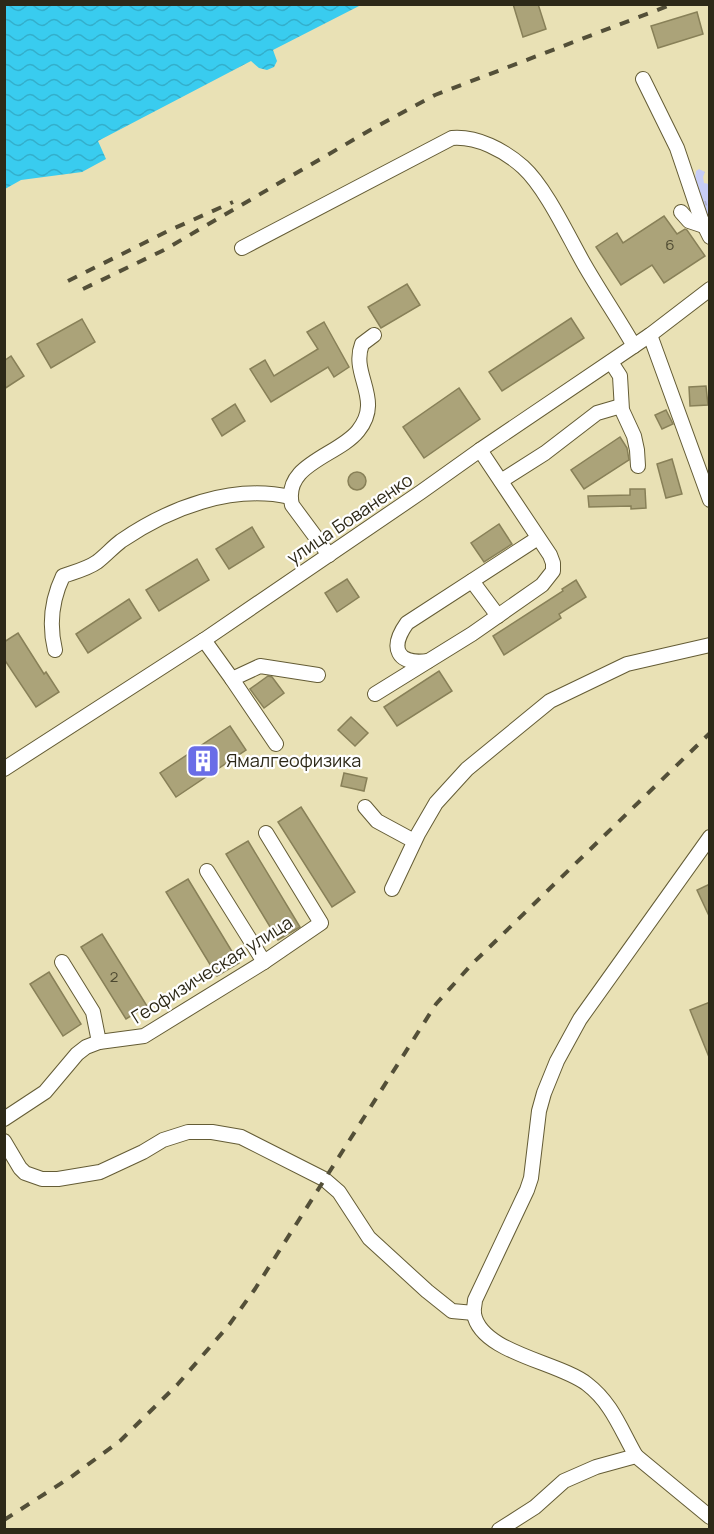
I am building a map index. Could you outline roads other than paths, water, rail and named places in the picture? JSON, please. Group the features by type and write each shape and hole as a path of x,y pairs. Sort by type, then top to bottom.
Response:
{"street":[{"path":"643,79 677,148 707,231"},
{"path":"242,248 452,138 466,137 477,140 513,159 524,168 550,203 634,346"},
{"path":"681,212 689,221 707,231"},
{"name":"улица Бованенко","path":"4,770 204,640 329,555 650,335 710,289"},
{"path":"329,555 297,513 290,497 292,487 302,470 350,440 359,430 369,405 358,359 362,344 374,335"},
{"path":"650,335 710,500"},
{"path":"611,362 620,376 621,406 634,436 638,466"},
{"path":"501,481 545,453 597,413 621,406"},
{"path":"375,694 498,616 542,585 553,571 550,555 480,450"},
{"path":"55,650 51,624 58,585 63,576 96,562 122,540 182,507 261,493 290,497"},
{"path":"429,661 418,662 402,658 398,652 399,635 407,623 538,538"},
{"path":"472,581 498,616"},
{"path":"204,640 276,744"},
{"path":"392,889 414,841 436,803 467,769 550,701 627,664 710,645"},
{"path":"232,679 260,666 318,675"},
{"path":"365,807 377,821 414,841"},
{"name":"Геофизическая улица","path":"4,1119 45,1092 77,1054 99,1042 144,1036 264,962 321,923 266,833"},
{"path":"710,837 580,1019 556,1061 543,1093 539,1111 531,1178 479,1290 474,1313 478,1324 496,1343 572,1374 601,1396 612,1410 636,1456 710,1516"},
{"path":"207,871 264,962"},
{"path":"62,962 93,1012 99,1042"},
{"path":"4,1141 25,1173 42,1179 57,1179 100,1172 163,1140 188,1132 212,1132 241,1137 324,1179 339,1192 369,1238 384,1253 452,1311 474,1313"},
{"path":"499,1530 535,1507 564,1481 596,1467 636,1456"}],"water":[{"path":"5,4 361,5 273,50 277,61 274,67 267,70 259,68 251,61 98,141 106,159 82,172 21,180 5,189"}],"railway":[{"path":"83,289 164,250 435,95 673,4"},
{"path":"68,281 168,231 233,202"},
{"path":"4,1520 71,1477 120,1441 177,1385 229,1325 255,1289 436,1004 471,965 710,733"}],"place":[{"name":"Ямалгеофизика","path":"203,761"}]}
